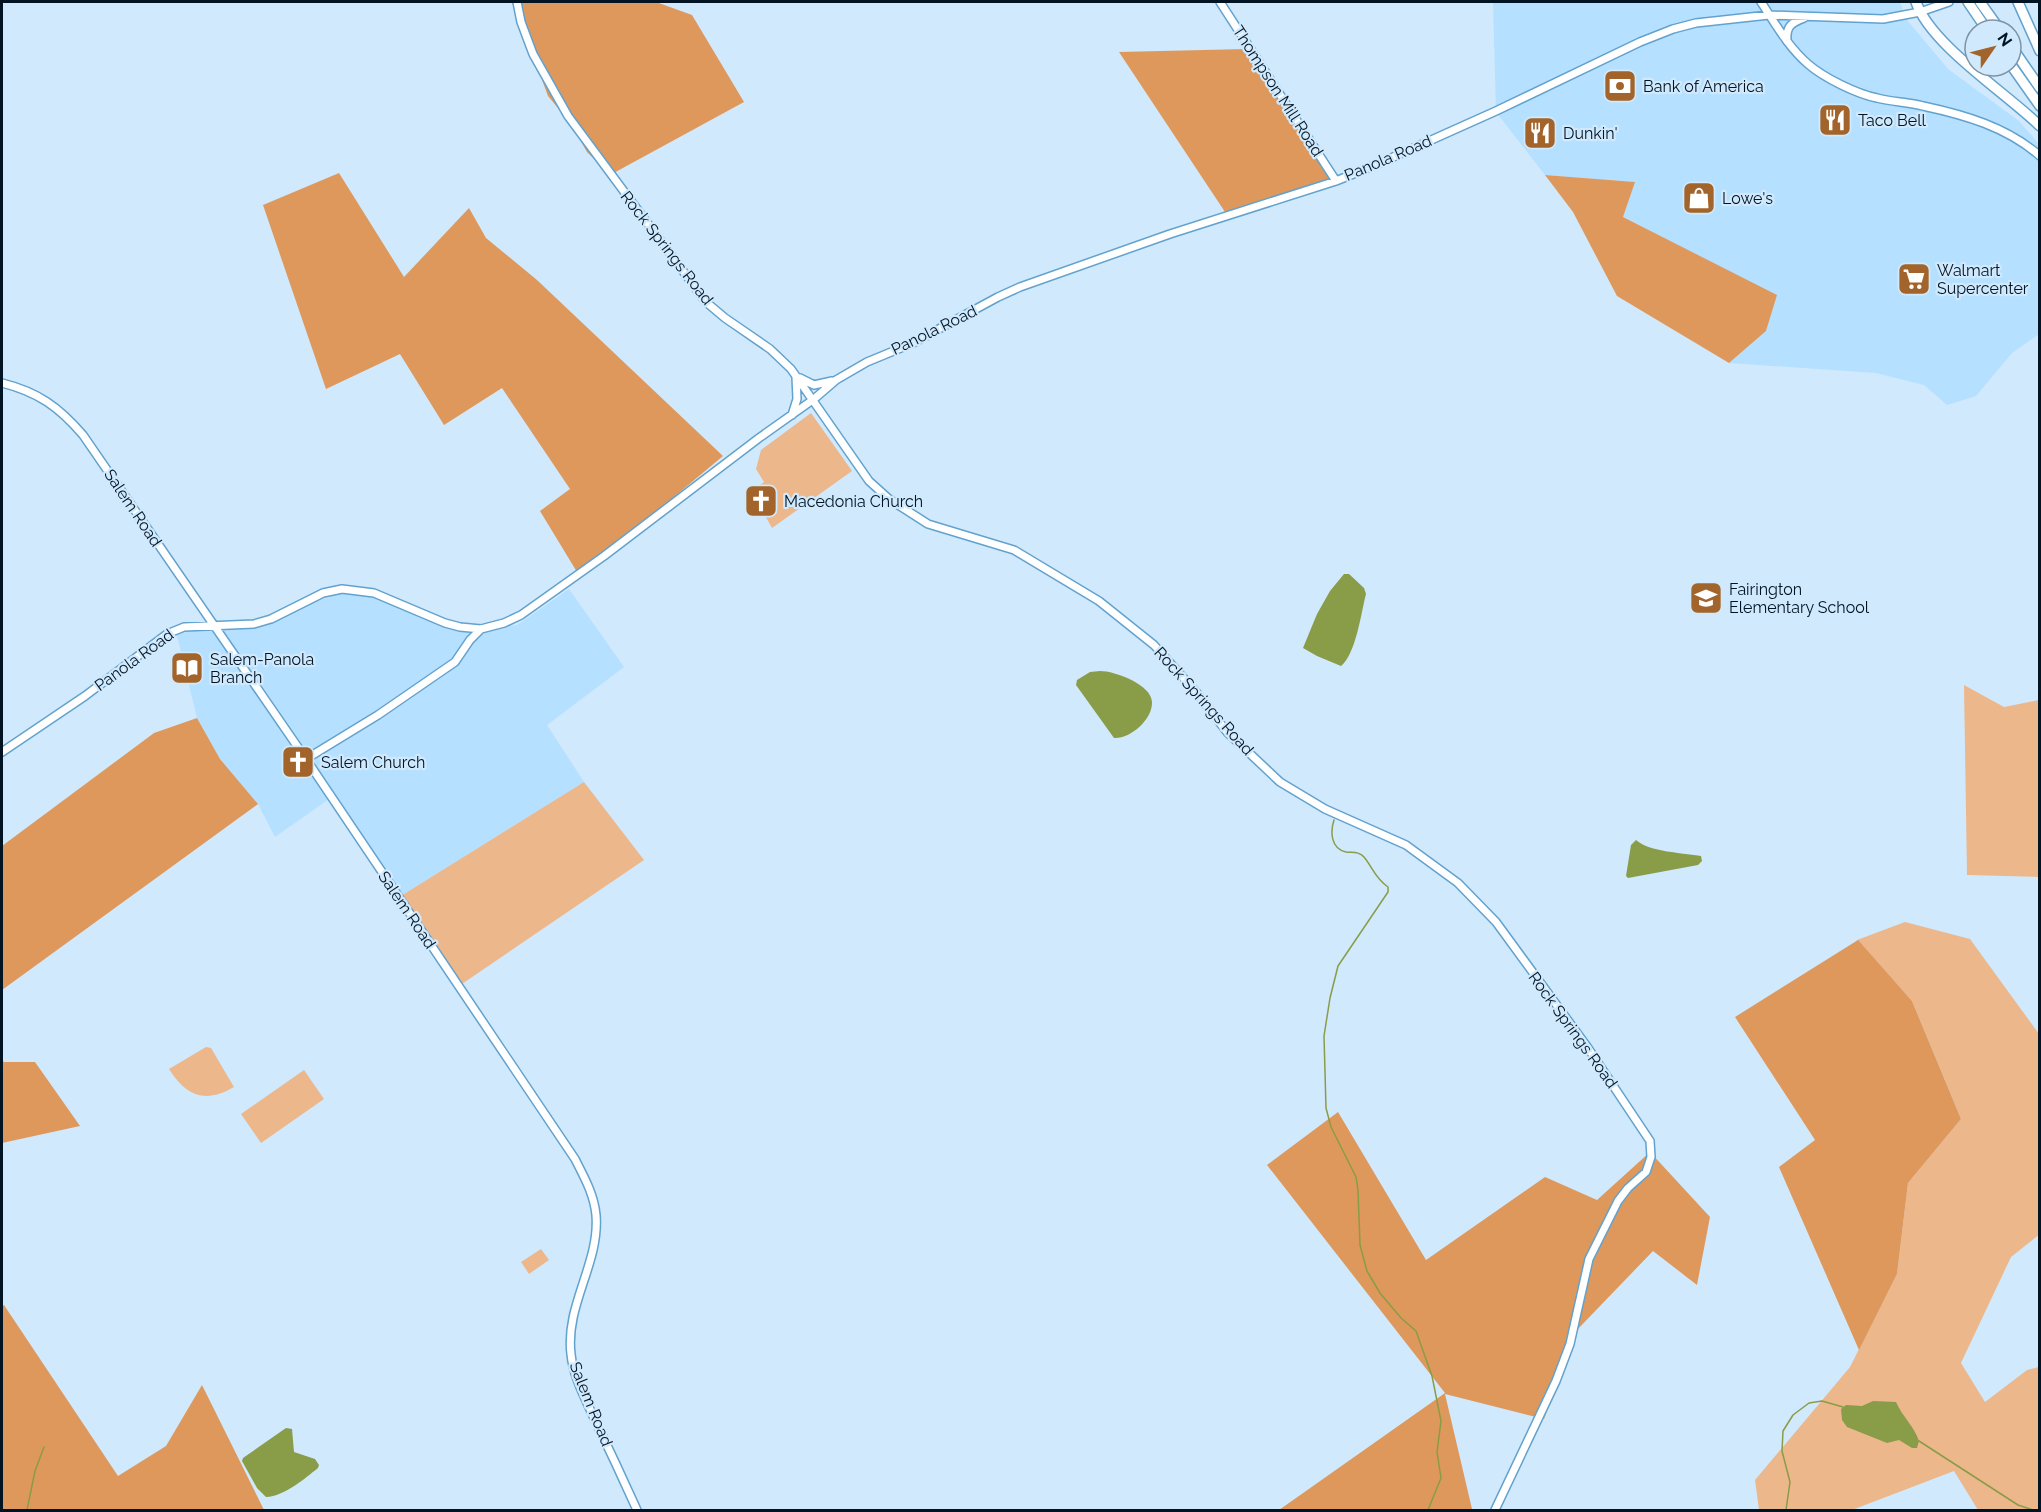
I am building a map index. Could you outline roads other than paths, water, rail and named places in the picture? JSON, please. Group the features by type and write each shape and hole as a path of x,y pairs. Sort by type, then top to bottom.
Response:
{"highway":[{"path":"1916,2 1920,12 1939,38 2040,126"},
{"path":"1968,2 1979,18"},
{"path":"1980,2 1991,18"},
{"path":"2018,2 2040,51"},
{"path":"2023,63 2040,88"},
{"path":"2020,78 2040,106"}],"street":[{"name":"Rock Springs Road","path":"517,2 521,22 533,54 584,141 706,302 776,354 796,375 869,481 889,499 928,524 1014,550 1099,601 1154,645 1227,732 1280,782 1325,809 1406,845 1458,883 1496,922 1588,1048 1650,1140 1651,1156 1646,1172 1628,1188 1618,1201 1588,1259 1570,1344 1556,1381 1496,1509"},
{"name":"Thompson Mill Road","path":"1220,2 1336,181"},
{"path":"1761,2 1787,41 1808,64 1828,78 1875,98 1921,105 1969,117 2007,133 2040,156"},
{"name":"Panola Road","path":"2,752 85,696 167,634 188,626 254,624 271,619 323,592 354,589 374,592 445,623 481,629 504,623 521,615 604,556 814,399 836,380 867,362 913,343 998,297 1020,288 1170,234 1336,181 1673,29 1696,23 1769,15 1883,20 1920,12 1947,2"},
{"path":"1787,41 1789,26 1792,22 1809,16"},
{"path":"796,375 806,383 814,385 836,380"},
{"path":"792,415 797,399 796,375"},
{"name":"Salem Road","path":"2,383 44,399 73,423 93,449 306,759 575,1159 588,1183 596,1214 597,1233 571,1322 569,1336 571,1355 578,1383 636,1510"},
{"path":"468,628 470,640"},
{"path":"306,759 378,715 447,668 460,656 470,640 481,629"}],"waterway":[{"path":"1334,820 1332,835 1337,847 1346,852 1362,855 1388,887 1388,892 1338,966 1324,1036 1326,1108 1331,1127 1356,1177 1360,1245 1367,1271 1380,1293 1401,1318 1416,1331 1432,1376 1441,1421 1437,1452 1441,1478 1428,1510"},
{"path":"1786,1510 1790,1482 1782,1451 1783,1431 1793,1415 1809,1403 1822,1401 1843,1407"},
{"path":"1919,1441 2018,1505 2033,1510"},
{"path":"27,1510 35,1471 44,1447"}],"place":[{"name":"Bank of America","path":"1620,86"},
{"name":"Taco Bell","path":"1835,120"},
{"name":"Dunkin'","path":"1540,133"},
{"name":"Lowe's","path":"1699,198"},
{"name":"Walmart Supercenter","path":"1914,279"},
{"name":"Macedonia Church","path":"761,501"},
{"name":"Fairington Elementary School","path":"1706,598"},
{"name":"Salem-Panola Branch","path":"187,668"},
{"name":"Salem Church","path":"298,762"}]}
